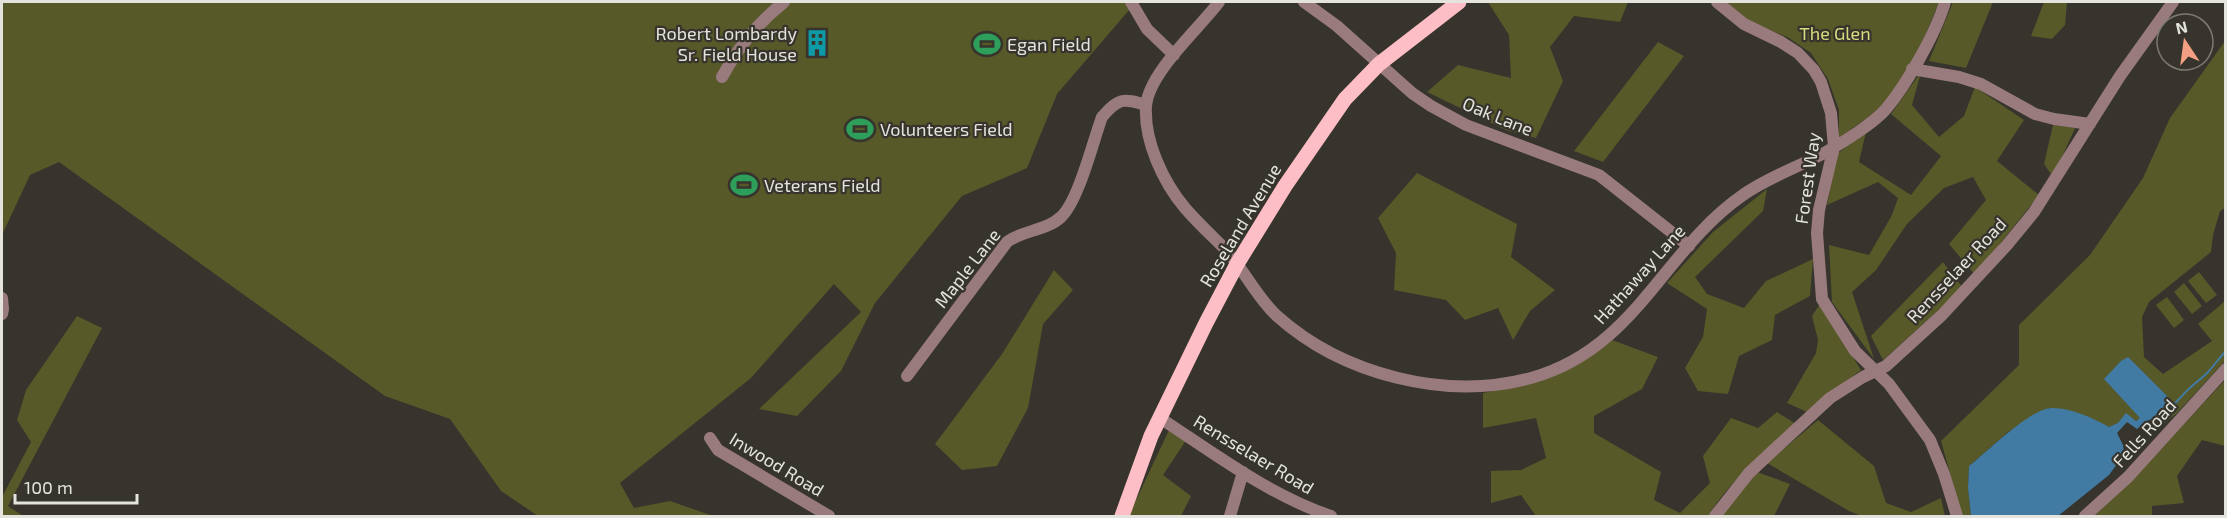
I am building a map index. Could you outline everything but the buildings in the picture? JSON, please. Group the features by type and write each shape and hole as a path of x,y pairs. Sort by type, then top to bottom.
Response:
{"main road":[{"name":"Roseland Avenue","path":"1122,516 1160,418 1206,323 1285,186 1345,99 1379,64 1460,2"}],"street":[{"path":"722,77 745,39 764,18 784,2"},
{"path":"1131,2 1147,29 1174,55"},
{"path":"1146,105 1159,72 1219,2"},
{"name":"Oak Lane","path":"1304,2 1337,26 1412,93 1466,125 1599,175 1689,246"},
{"name":"Forest Way","path":"1717,2 1743,24 1790,47 1814,70 1827,96 1834,147 1818,222 1822,299 1855,351 1889,384 1930,440 1944,474 1957,516"},
{"name":"Hathaway Lane","path":"1146,105 1149,136 1157,161 1169,184 1184,207 1238,264 1275,314 1298,333 1353,363 1402,379 1443,387 1485,386 1551,371 1587,352 1632,314 1712,221 1744,194 1834,147 1884,111 1912,69 1941,15 1945,2"},
{"name":"Rensselaer Road","path":"1715,516 1749,473 1809,417 1830,398 1886,366 1942,315 2007,245 2034,212 2120,76 2173,2"},
{"path":"1912,69 1959,77 1981,84 2035,114 2090,124"},
{"name":"Maple Lane","path":"907,376 1006,242 1016,235 1043,228 1061,217 1072,203 1102,117 1115,102 1127,100 1146,105"},
{"path":"2,298 2,314"},
{"name":"Fells Road","path":"2085,516 2145,459 2226,369"},
{"name":"Rensselaer Road","path":"1160,418 1243,472 1306,508 1331,516"},
{"name":"Inwood Road","path":"710,438 718,450 829,516"},
{"path":"1230,516 1243,472"}],"green space":[{"path":"2,2 1136,2 1057,94 1027,168 962,196 875,303 841,371 797,416 759,409 861,312 834,284 751,378 620,483 634,508 670,501 713,516 538,516 501,491 450,419 385,396 59,162 30,175 2,235"},
{"path":"1488,2 1628,2 1620,22 1574,16 1550,47 1563,81 1536,138 1508,131 1427,92 1458,65 1511,78 1509,35"},
{"name":"The Glen","path":"1726,2 1939,2 1916,55 1901,81 1883,104 1839,138 1839,110 1828,79 1811,53 1789,38 1751,22"},
{"path":"1953,2 1993,2 1966,68 1929,61"},
{"path":"2044,2 2067,2 2065,25 2052,39 2031,36"},
{"path":"2225,41 2225,208 2220,211 2211,252 2149,302 2142,317 2144,357 2163,374 2212,341 2198,324 2225,301 2225,361 2176,414 2159,427 2150,420 2160,414 2104,379 2141,418 2109,427 2050,408 2008,432 1969,466 1968,488 1971,516 1962,516 1941,441 2019,365 2019,325 2090,255 2143,178 2170,118 2203,72 2215,72 2215,55"},
{"path":"1658,42 1684,56 1603,162 1574,151"},
{"path":"1921,72 1912,105 1939,137 1964,116 1975,87 2024,120 1997,161 2039,195 1975,275 1949,244 1986,200 1973,177 1944,188 1907,224 1876,270 1852,292 1874,359 1832,302 1829,245 1869,255 1892,215 1898,198 1878,182 1827,205 1837,154 1866,132 1859,162 1911,195 1941,156 1891,114"},
{"path":"2053,125 2075,128 2053,177 2044,164"},
{"path":"1417,173 1517,224 1511,257 1555,290 1530,311 1513,340 1498,308 1465,320 1446,300 1394,290 1396,253 1378,218"},
{"path":"1767,189 1763,211 1695,277 1707,294 1744,308 1766,281 1813,259 1810,296 1775,315 1772,340 1739,356 1728,394 1698,391 1685,368 1703,337 1707,309 1667,283 1713,232"},
{"path":"1943,262 1963,288 1883,360 1871,336"},
{"path":"1054,270 1073,290 1043,324 1028,408 997,466 962,470 935,444 1002,354"},
{"path":"2199,272 2217,295 2206,303 2188,281"},
{"path":"2184,283 2202,306 2192,314 2174,292"},
{"path":"2167,297 2184,320 2174,328 2156,305"},
{"path":"1820,304 1861,370 1807,412 1787,403 1816,353 1818,340 1812,316"},
{"path":"77,316 102,328 8,506 23,516 2,516 2,497 31,442 17,420 26,390"},
{"path":"1612,340 1658,357 1642,389 1594,416 1594,433 1661,472 1654,500 1680,513 1710,483 1703,456 1731,418 1758,428 1777,412 1796,424 1737,479 1708,516 1536,516 1521,495 1491,503 1491,471 1521,470 1546,458 1536,418 1483,428 1483,393 1529,384 1576,365"},
{"path":"2225,380 2225,446 2202,440 2177,476 2184,503 2152,506 2152,516 2094,516 2132,480"},
{"path":"1818,420 1874,466 1886,503 1911,512 1941,498 1945,516 1862,516 1849,511 1767,463"},
{"path":"1170,428 1187,439 1163,475 1191,496 1181,516 1131,516 1129,515"},
{"path":"1757,472 1790,484 1774,516 1721,516"}],"water":[{"path":"2128,357 2170,399 2160,413 2137,429 2127,422 2117,433 2124,452 2109,475 2058,516 1971,516 1968,488 1969,466 2033,415 2043,410 2060,408 2082,414 2109,427 2118,423 2126,413 2136,421 2140,418 2104,379"}],"waterway":[{"path":"2140,426 2164,415 2226,351"}],"place":[{"name":"Robert Lombardy Sr. Field House","path":"817,43"},
{"name":"Egan Field","path":"987,44"},
{"name":"Volunteers Field","path":"860,129"},
{"name":"Veterans Field","path":"744,185"}]}
